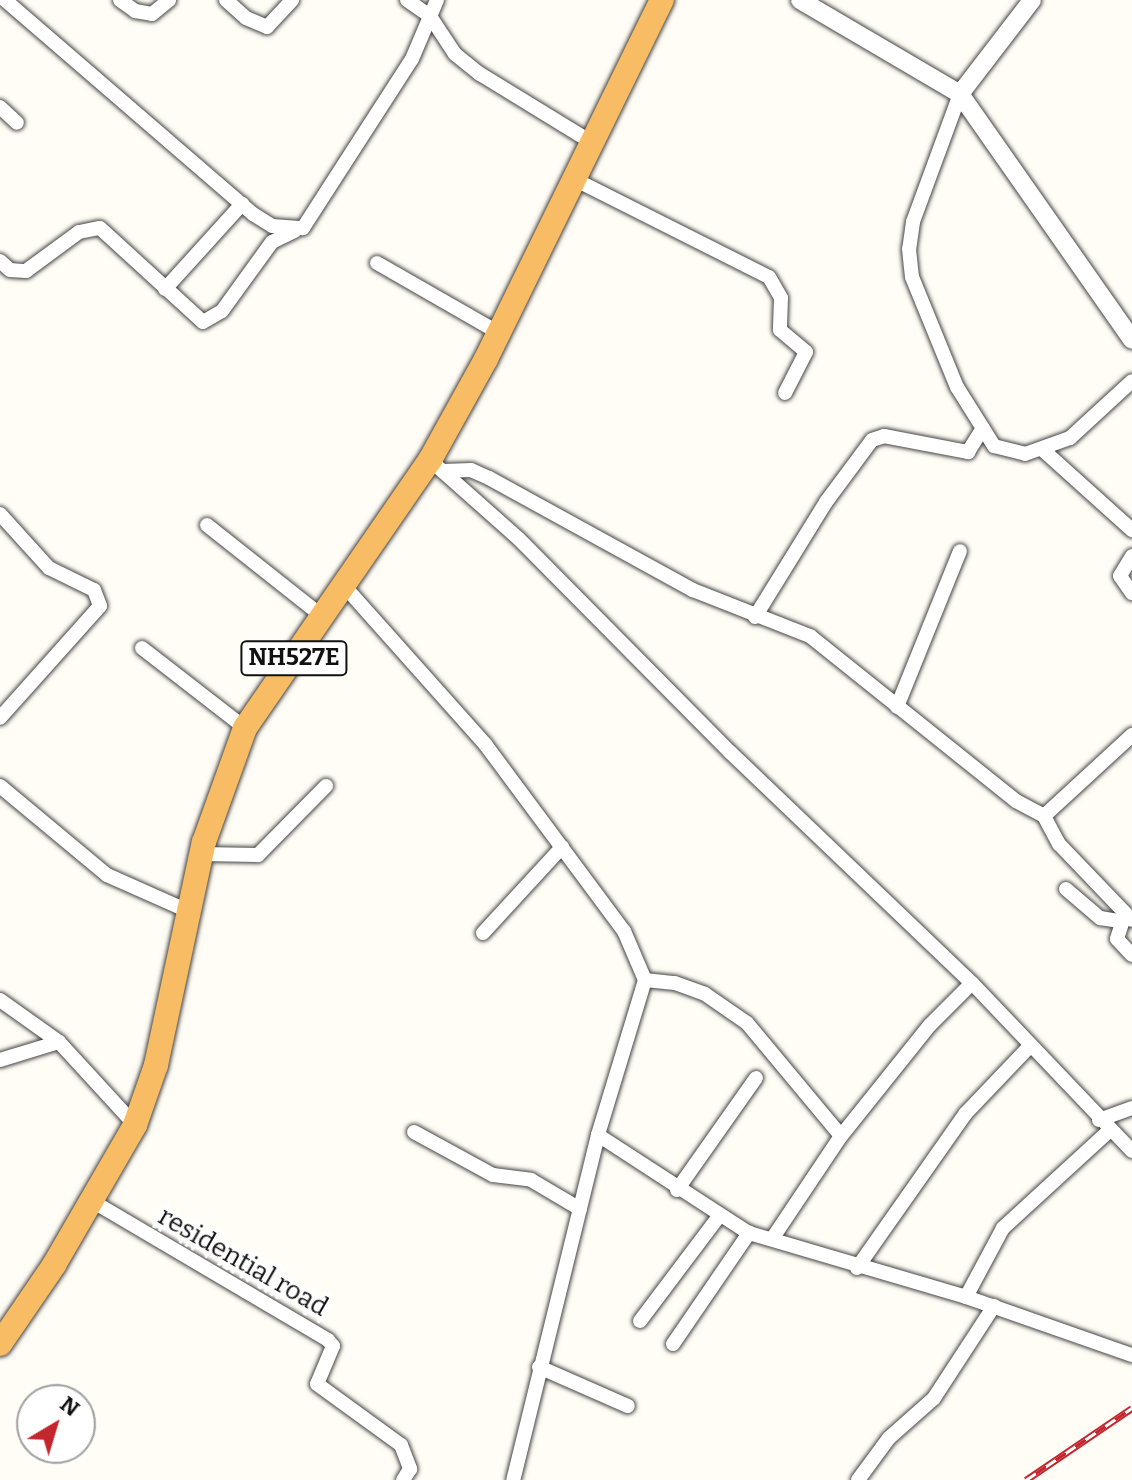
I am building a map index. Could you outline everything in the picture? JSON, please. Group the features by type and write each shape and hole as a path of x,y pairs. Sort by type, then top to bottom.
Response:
{"highway":[{"name":"NH527E","path":"0,1344 92,1201 135,1125 156,1065 201,854 223,779 245,728 323,617 437,465 662,0"}],"street":[{"path":"5,0 242,204 272,226 303,228"},
{"path":"120,0 135,11 152,14 169,0"},
{"path":"226,0 246,18 267,27 292,0"},
{"path":"407,0 430,16 467,64 591,142"},
{"path":"0,261 10,270 26,271 79,232 100,228 203,322 214,319 263,251 284,233 303,228 412,59 437,0"},
{"path":"800,0 960,94 1132,340"},
{"path":"1032,0 960,94 913,222 909,249 912,277 957,387 994,446 1005,451 1043,450 1089,425 1132,381"},
{"path":"0,107 17,123"},
{"path":"574,179 769,277 781,298 780,330 806,352 785,393"},
{"path":"165,289 242,204"},
{"path":"377,263 499,333"},
{"path":"755,617 826,502 872,440 884,436 968,452 983,428"},
{"path":"1043,450 1132,530"},
{"path":"437,465 471,470 489,478 693,590 755,617 810,636 1016,801 1044,816 1059,844 1126,918"},
{"path":"437,465 972,983 1104,1126 1132,1151"},
{"path":"0,514 49,568 94,590 100,606 0,718"},
{"path":"207,525 323,617"},
{"path":"897,707 960,551"},
{"path":"1132,556 1120,576 1132,593"},
{"path":"346,588 485,744 624,931 645,980 598,1135 513,1480"},
{"path":"142,648 245,728"},
{"path":"1044,816 1132,735"},
{"path":"0,786 107,875 188,911"},
{"path":"201,854 258,855 326,786"},
{"path":"483,933 562,847"},
{"path":"1066,889 1100,918 1126,918"},
{"path":"1126,918 1117,939 1132,955"},
{"path":"645,980 675,983 705,994 747,1023 841,1136"},
{"path":"772,1239 841,1136 930,1025 972,983"},
{"path":"0,1000 59,1042 135,1125"},
{"path":"0,1060 59,1042"},
{"path":"857,1268 966,1113 1030,1046"},
{"path":"677,1190 756,1078"},
{"path":"966,1297 1003,1228 1104,1126 1132,1108"},
{"path":"414,1132 493,1175 531,1180 580,1209"},
{"path":"598,1135 677,1190 749,1233 857,1268 966,1297 1132,1355"},
{"name":"residential road","path":"92,1201 322,1334 333,1346 317,1384 401,1445 410,1469 403,1480"},
{"path":"640,1321 719,1216"},
{"path":"673,1344 749,1233"},
{"path":"858,1480 889,1438 934,1398 994,1306"},
{"path":"539,1367 628,1406"}],"railway":[{"path":"1026,1480 1132,1408"}]}
